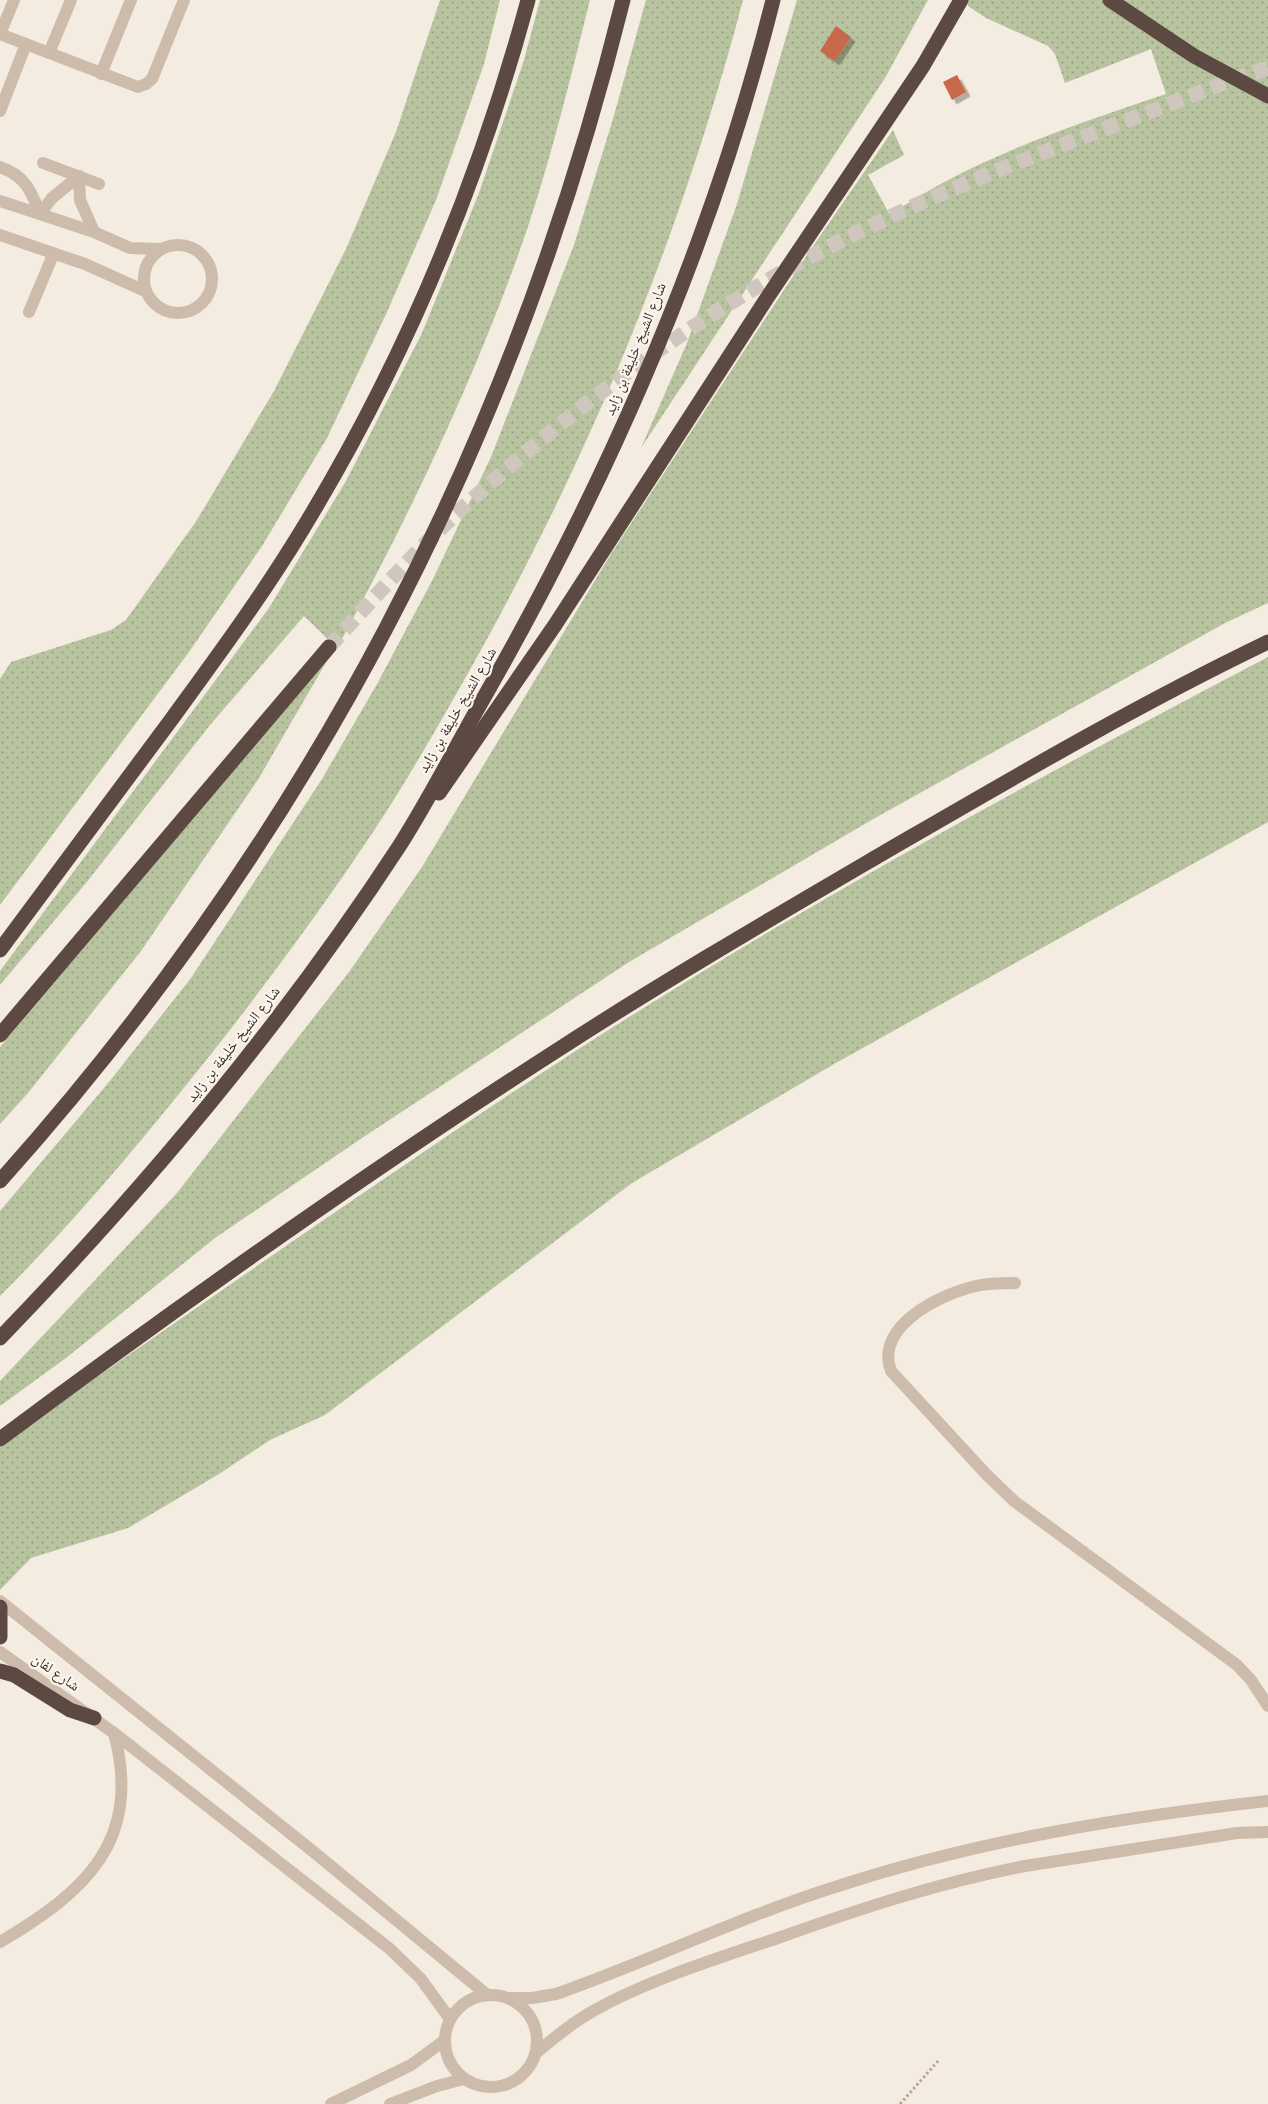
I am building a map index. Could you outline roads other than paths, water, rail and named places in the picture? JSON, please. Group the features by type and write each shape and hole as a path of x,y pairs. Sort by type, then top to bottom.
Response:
{"highway":[{"path":"0,950 251,610 302,530 346,455 406,335 457,215 494,112 528,0"},
{"path":"0,1181 115,1046 232,887 318,752 396,612 483,428 534,296 577,170 623,0"},
{"name":"شارع الشيخ خليفة بن زايد","path":"0,1338 79,1256 201,1115 296,991 402,841 530,619 562,557 630,411 664,331 710,203 749,87 773,0"},
{"path":"402,841 519,681 766,298 923,66 961,0"},
{"path":"1110,0 1194,56 1268,96"},
{"path":"0,1439 108,1358 310,1215 462,1111 582,1034 750,931 958,810 1155,701 1268,642"},
{"path":"0,1035 329,647"},
{"path":"0,1607 0,1637"},
{"path":"0,1672 14,1675 58,1704 94,1718"}],"street":[{"path":"14,0 0,34 138,87 146,84 156,71 184,0"},
{"path":"49,54 71,0"},
{"path":"101,74 131,0"},
{"path":"0,111 26,44"},
{"path":"43,163 100,184"},
{"path":"0,167 14,173 31,189 40,214"},
{"path":"40,214 52,198 79,176"},
{"path":"79,176 80,200 94,232"},
{"path":"0,201 94,232 130,248 160,249 179,244 189,246 205,258 212,276 208,295 195,309 176,313 157,307 145,292 85,264 53,255 0,235"},
{"path":"145,292 143,280 145,268 151,257 160,249"},
{"path":"29,312 53,255"},
{"path":"1015,1283 977,1286 950,1295 924,1308 895,1333 890,1342 887,1351 891,1371 1000,1488 1237,1666 1251,1680 1268,1706"},
{"path":"0,1601 315,1853 486,1994 508,1998 532,1998 556,1994 769,1910 852,1881 934,1858 1066,1829 1268,1801"},
{"name":"شارع لفان","path":"0,1652 114,1733 390,1949 421,1979 450,2019"},
{"path":"0,1942 37,1920 69,1896 86,1878 110,1841 117,1820 122,1791 120,1754 114,1733"},
{"path":"486,1994 465,2002 450,2019 444,2040 450,2062 464,2079 485,2087 507,2085 525,2072 536,2052 588,2014 637,1990 814,1925 991,1872 1237,1833 1268,1832"},
{"path":"508,1998 518,2003 533,2020 537,2030 536,2052"},
{"path":"331,2104 411,2065 444,2040"},
{"path":"390,2104 437,2086 464,2079"}],"tunnel":[{"path":"329,647 424,545 497,477 580,408 713,314 806,259 918,204 1032,157 1268,68"}]}
